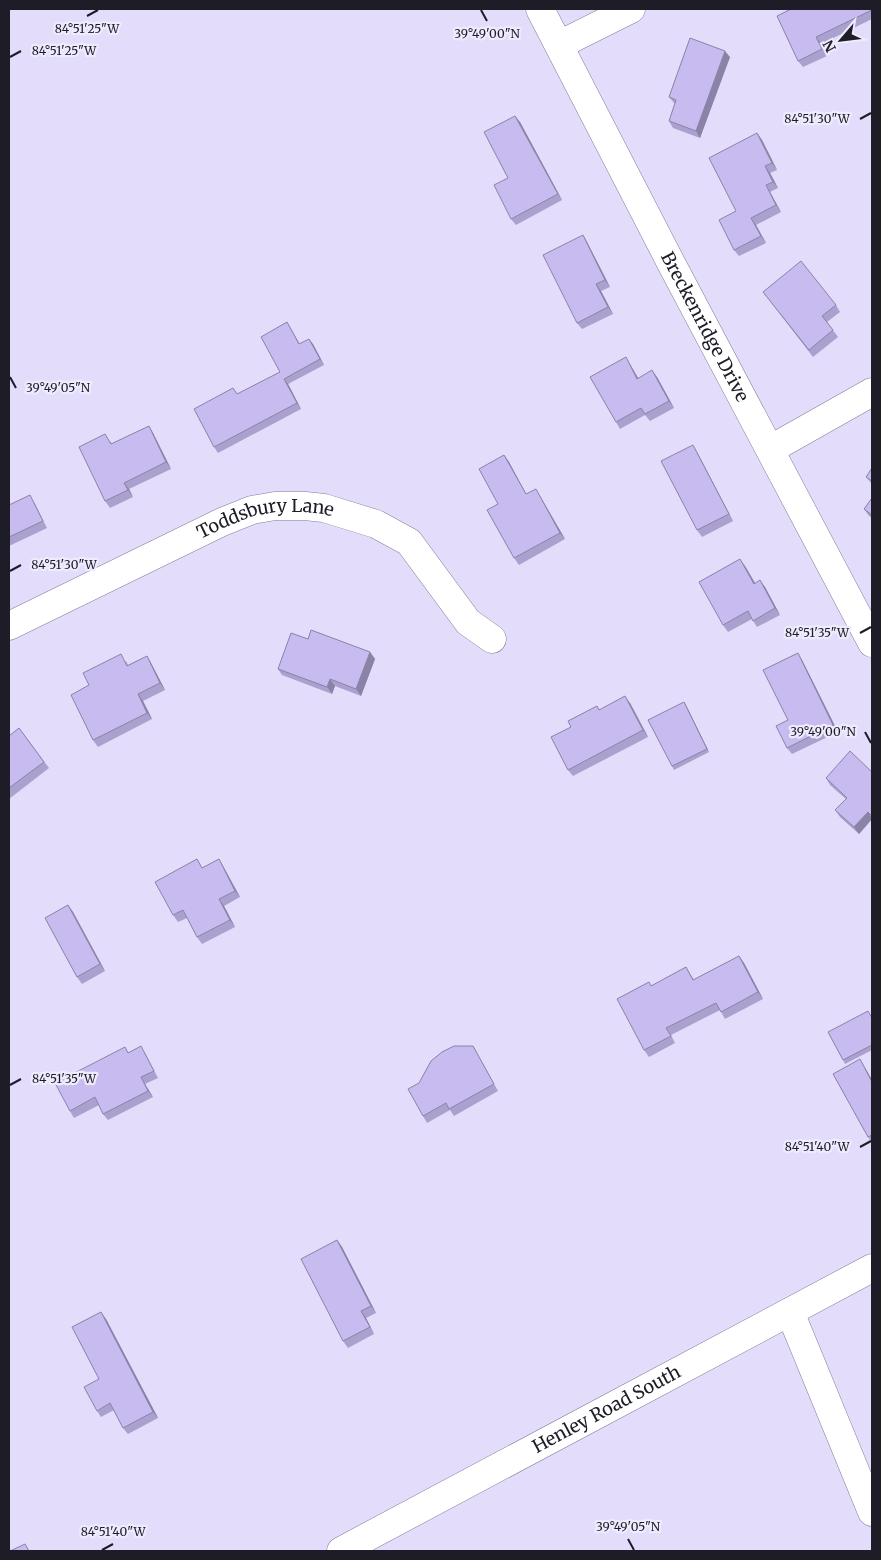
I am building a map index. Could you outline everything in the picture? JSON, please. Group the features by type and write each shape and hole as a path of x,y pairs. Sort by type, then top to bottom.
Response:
{"street":[{"name":"Breckenridge Drive","path":"540,9 671,263 872,643"},
{"path":"559,45 632,9"},
{"path":"771,449 872,392"},
{"name":"Toddsbury Lane","path":"9,626 222,522 252,510 275,506 305,506 324,508 356,516 376,524 409,542 468,622 492,639"},
{"name":"Henley Road South","path":"341,1551 872,1268"},
{"path":"790,1312 872,1512"}],"building":[{"path":"791,9 872,10 816,37 822,49 798,61 777,16"},
{"path":"690,38 725,51 696,131 669,121 676,100 669,97"},
{"path":"515,116 558,194 511,219 494,185 508,178 484,132"},
{"path":"757,133 772,163 765,166 773,182 766,185 776,205 751,218 761,236 734,250 719,220 736,211 709,158"},
{"path":"583,235 605,280 596,284 608,307 577,323 543,255"},
{"path":"801,261 836,305 822,316 833,330 809,350 763,292"},
{"path":"287,322 299,344 309,339 320,359 284,379 297,403 214,447 194,409 233,388 237,394 280,372 261,337"},
{"path":"626,357 637,379 652,370 669,401 645,414 641,408 616,422 590,377"},
{"path":"149,426 166,462 124,483 128,490 105,501 79,447 105,434 111,444"},
{"path":"693,445 729,514 697,530 661,461"},
{"path":"504,455 526,494 536,489 560,533 514,558 487,510 498,504 479,469"},
{"path":"872,468 872,481 866,477"},
{"path":"30,495 43,521 9,537 9,505"},
{"path":"872,498 872,515 864,509"},
{"path":"740,559 754,584 760,580 775,608 753,621 748,611 723,625 699,582"},
{"path":"311,630 370,652 356,689 330,679 327,687 278,669 291,633 308,639"},
{"path":"798,653 833,725 787,748 776,726 788,720 763,670"},
{"path":"121,654 127,666 147,656 160,683 138,694 147,713 93,740 71,695 89,685 83,673"},
{"path":"625,696 643,730 568,770 551,737 571,727 568,721 597,706 599,710"},
{"path":"684,702 707,749 672,766 648,720"},
{"path":"19,728 44,762 9,788 9,736"},
{"path":"850,751 872,772 872,816 868,812 854,827 835,810 847,798 826,778"},
{"path":"197,859 202,868 219,859 235,891 219,899 230,920 197,937 183,910 173,915 155,882"},
{"path":"68,905 100,964 77,977 45,918"},
{"path":"739,956 758,992 721,1012 716,1003 666,1028 671,1036 644,1050 617,999 649,982 651,986 686,967 693,980"},
{"path":"868,1011 872,1018 872,1045 843,1060 828,1032"},
{"path":"141,1046 154,1071 141,1077 148,1091 103,1114 95,1097 70,1111 55,1083 125,1047 128,1053"},
{"path":"454,1046 473,1046 494,1084 449,1109 446,1103 423,1116 408,1089 419,1083 431,1061 442,1052"},
{"path":"860,1059 872,1082 872,1135 868,1137 833,1074"},
{"path":"337,1240 371,1306 361,1311 370,1327 343,1341 301,1259"},
{"path":"101,1312 153,1412 123,1428 110,1403 97,1411 84,1387 99,1379 72,1327"},
{"path":"25,1544 29,1551 10,1551"}]}
